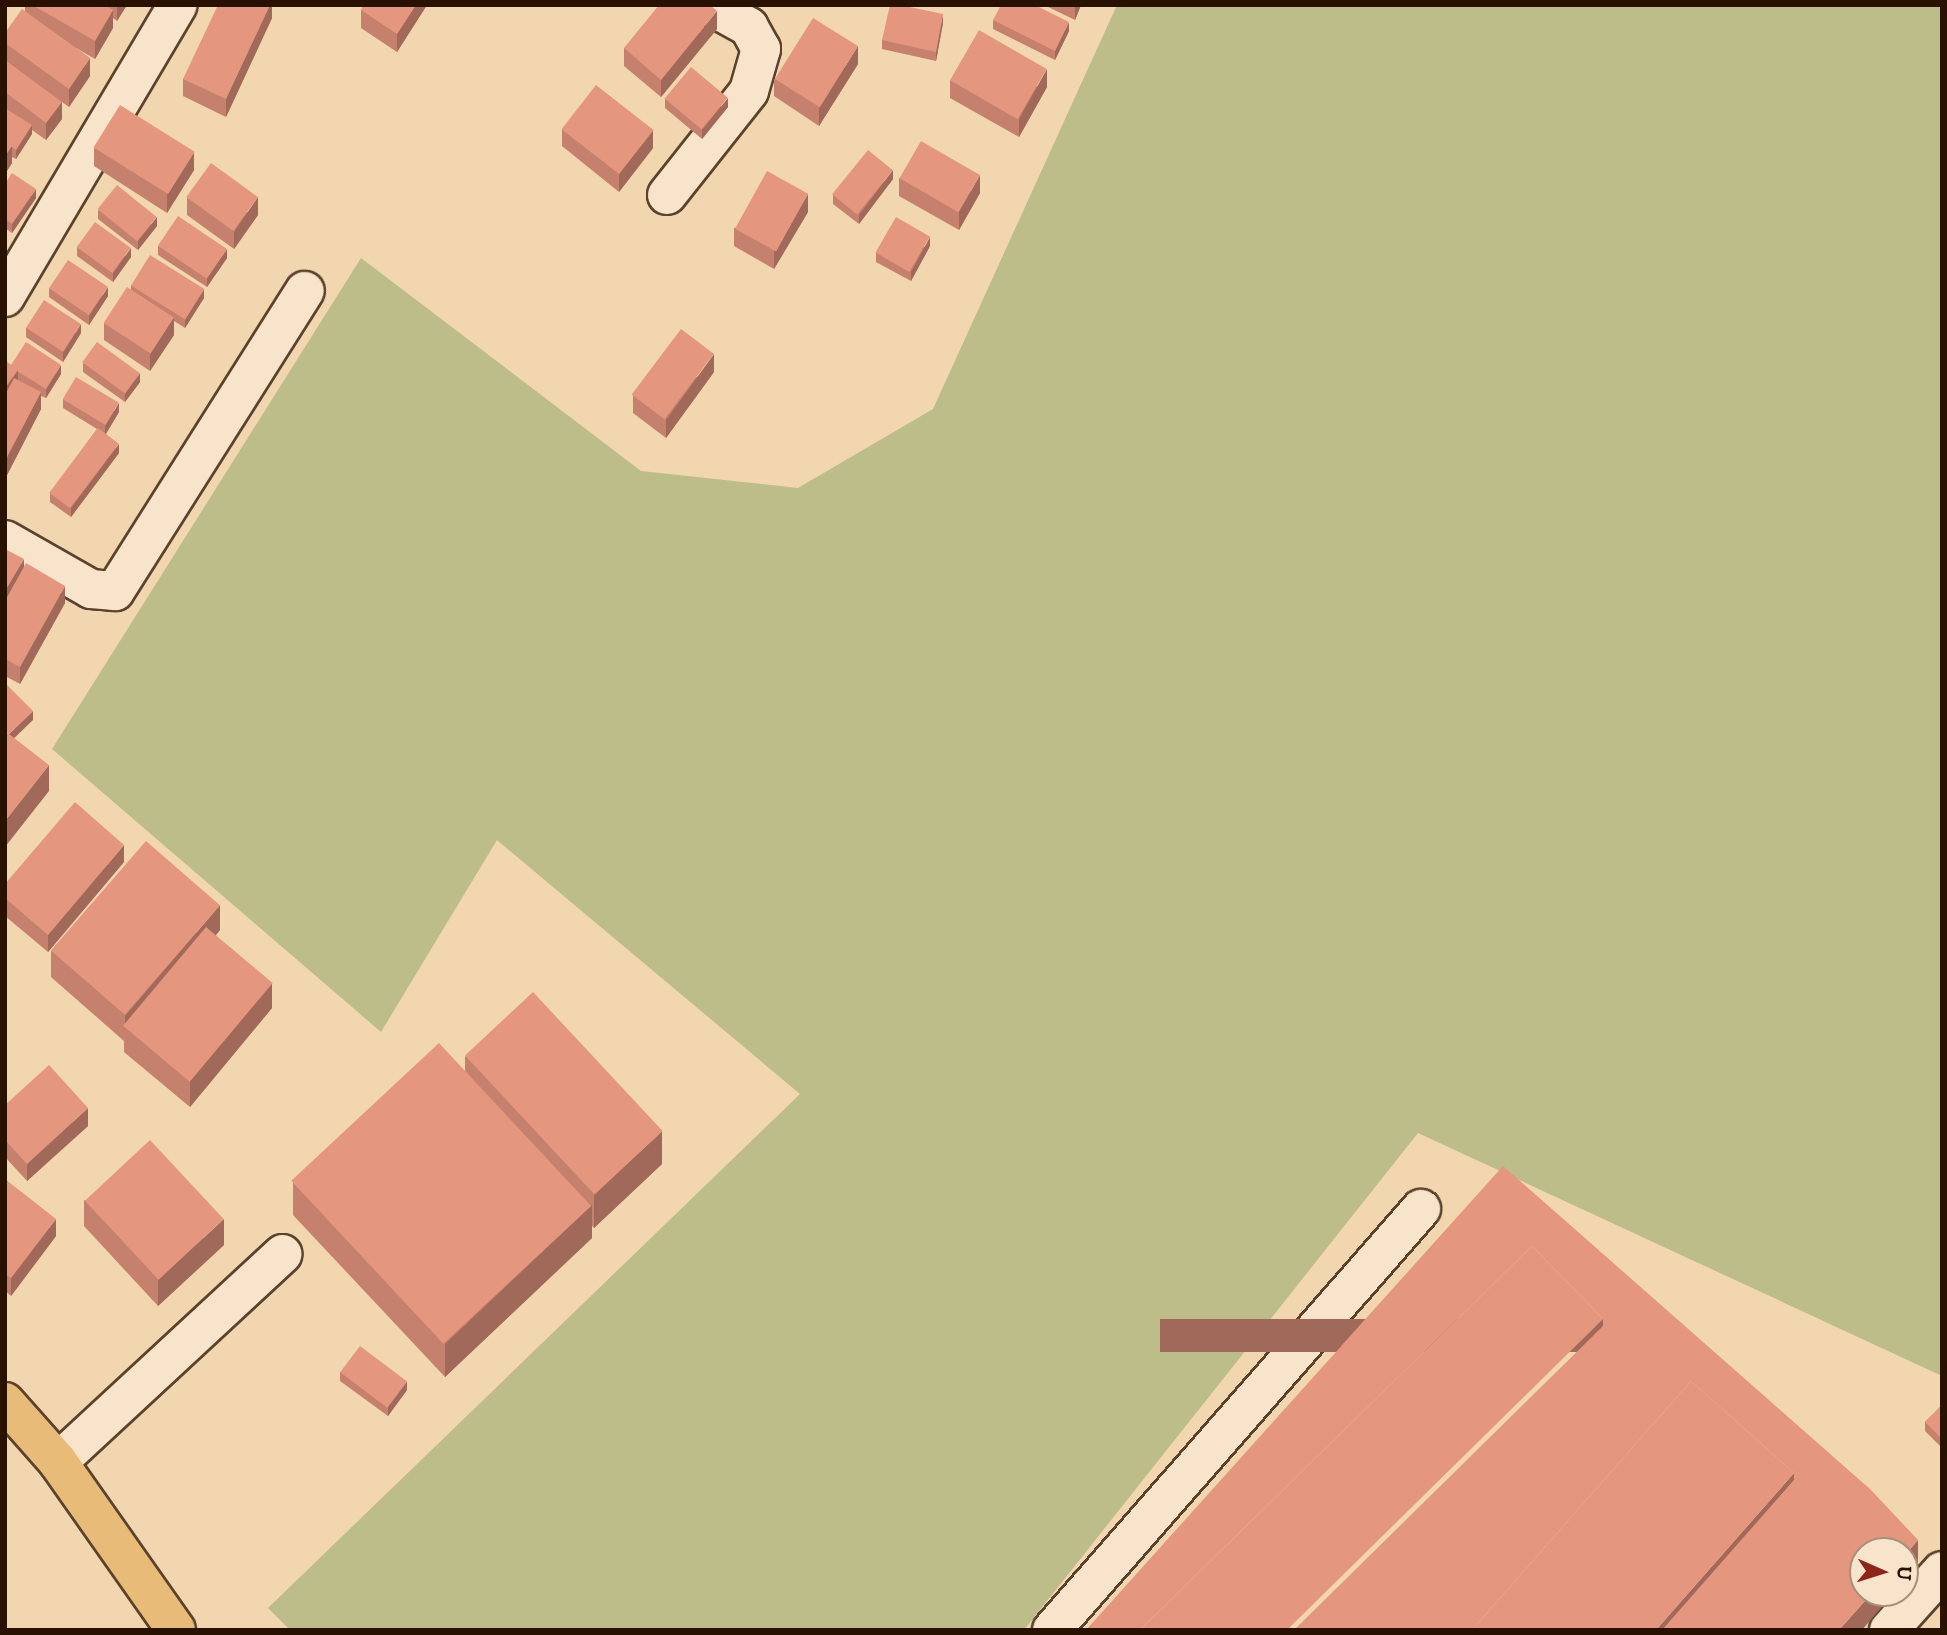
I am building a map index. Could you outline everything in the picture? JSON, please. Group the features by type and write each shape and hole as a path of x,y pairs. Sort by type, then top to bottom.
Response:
{"highway":[{"path":"5,1402 58,1461 176,1630"}],"street":[{"path":"5,296 178,5"},
{"path":"667,195 748,91 761,49 749,27 709,5"},
{"path":"5,540 91,589 115,591 305,291"},
{"path":"1052,1630 1421,1209"},
{"path":"58,1461 283,1254"},
{"path":"1889,1630 1942,1571"}],"green space":[{"path":"1117,5 1942,5 1942,1376 1418,1133 1024,1630 290,1630 268,1608 800,1094 497,840 381,1032 52,749 361,258 641,471 798,488 933,409"}],"building":[{"path":"32,5 104,5 113,10 95,41"},
{"path":"218,5 270,5 226,99 183,79"},
{"path":"364,5 416,5 397,34 361,10"},
{"path":"659,5 710,5 717,11 661,80 624,48"},
{"path":"890,5 943,14 936,52 882,40"},
{"path":"1001,5 1035,5 1069,22 1055,51 993,20"},
{"path":"22,9 90,58 69,89 5,43 5,33"},
{"path":"813,18 858,46 820,107 775,79"},
{"path":"979,30 1047,69 1018,119 950,80"},
{"path":"5,60 62,102 46,123 5,92"},
{"path":"691,67 728,98 701,129 665,98"},
{"path":"596,85 654,130 619,174 562,129"},
{"path":"120,105 195,152 168,194 94,147"},
{"path":"5,108 32,125 16,150 5,141"},
{"path":"5,141 12,146 5,156"},
{"path":"921,141 980,175 958,212 900,178"},
{"path":"868,150 893,170 857,214 832,194"},
{"path":"211,163 258,197 233,231 186,197"},
{"path":"767,171 808,194 776,252 735,229"},
{"path":"12,173 36,189 12,224 5,219 5,184"},
{"path":"117,185 157,217 137,241 97,209"},
{"path":"178,216 227,249 207,279 158,246"},
{"path":"896,217 930,236 909,272 876,253"},
{"path":"95,222 131,248 112,273 77,247"},
{"path":"150,255 204,289 185,319 131,286"},
{"path":"68,260 108,287 89,315 49,288"},
{"path":"127,287 174,317 151,354 104,323"},
{"path":"44,300 81,324 63,352 26,328"},
{"path":"681,329 714,354 664,419 632,394"},
{"path":"26,342 61,365 46,389 11,365"},
{"path":"97,342 140,373 125,393 82,362"},
{"path":"5,361 18,370 5,388"},
{"path":"76,377 119,403 105,425 63,399"},
{"path":"14,378 41,392 6,459 5,395"},
{"path":"98,428 119,444 70,508 49,493"},
{"path":"5,549 24,559 5,591"},
{"path":"26,563 65,586 20,667 5,659 5,601"},
{"path":"7,685 33,711 9,734 5,730"},
{"path":"5,731 49,765 5,821"},
{"path":"75,802 124,845 48,935 5,898 5,884"},
{"path":"146,841 220,905 125,1015 51,950"},
{"path":"206,927 273,983 190,1082 123,1026"},
{"path":"533,992 663,1131 595,1194 465,1055"},
{"path":"439,1043 591,1206 443,1344 291,1181"},
{"path":"49,1065 88,1108 27,1164 5,1140 5,1105"},
{"path":"150,1140 224,1219 159,1280 85,1201"},
{"path":"1503,1166 1870,1489 1915,1537 1849,1537 1849,1607 1860,1607 1839,1630 1662,1630 1794,1480 1794,1473 1691,1381 1472,1630 1294,1630 1603,1326 1603,1319 1532,1246 1140,1630 1086,1630"},
{"path":"5,1179 56,1219 11,1278 5,1274"},
{"path":"1532,1246 1603,1319 1287,1630 1140,1630"},
{"path":"360,1346 407,1382 387,1408 340,1372"},
{"path":"1691,1381 1794,1473 1656,1630 1472,1630"},
{"path":"1942,1405 1942,1439 1925,1422"}]}
